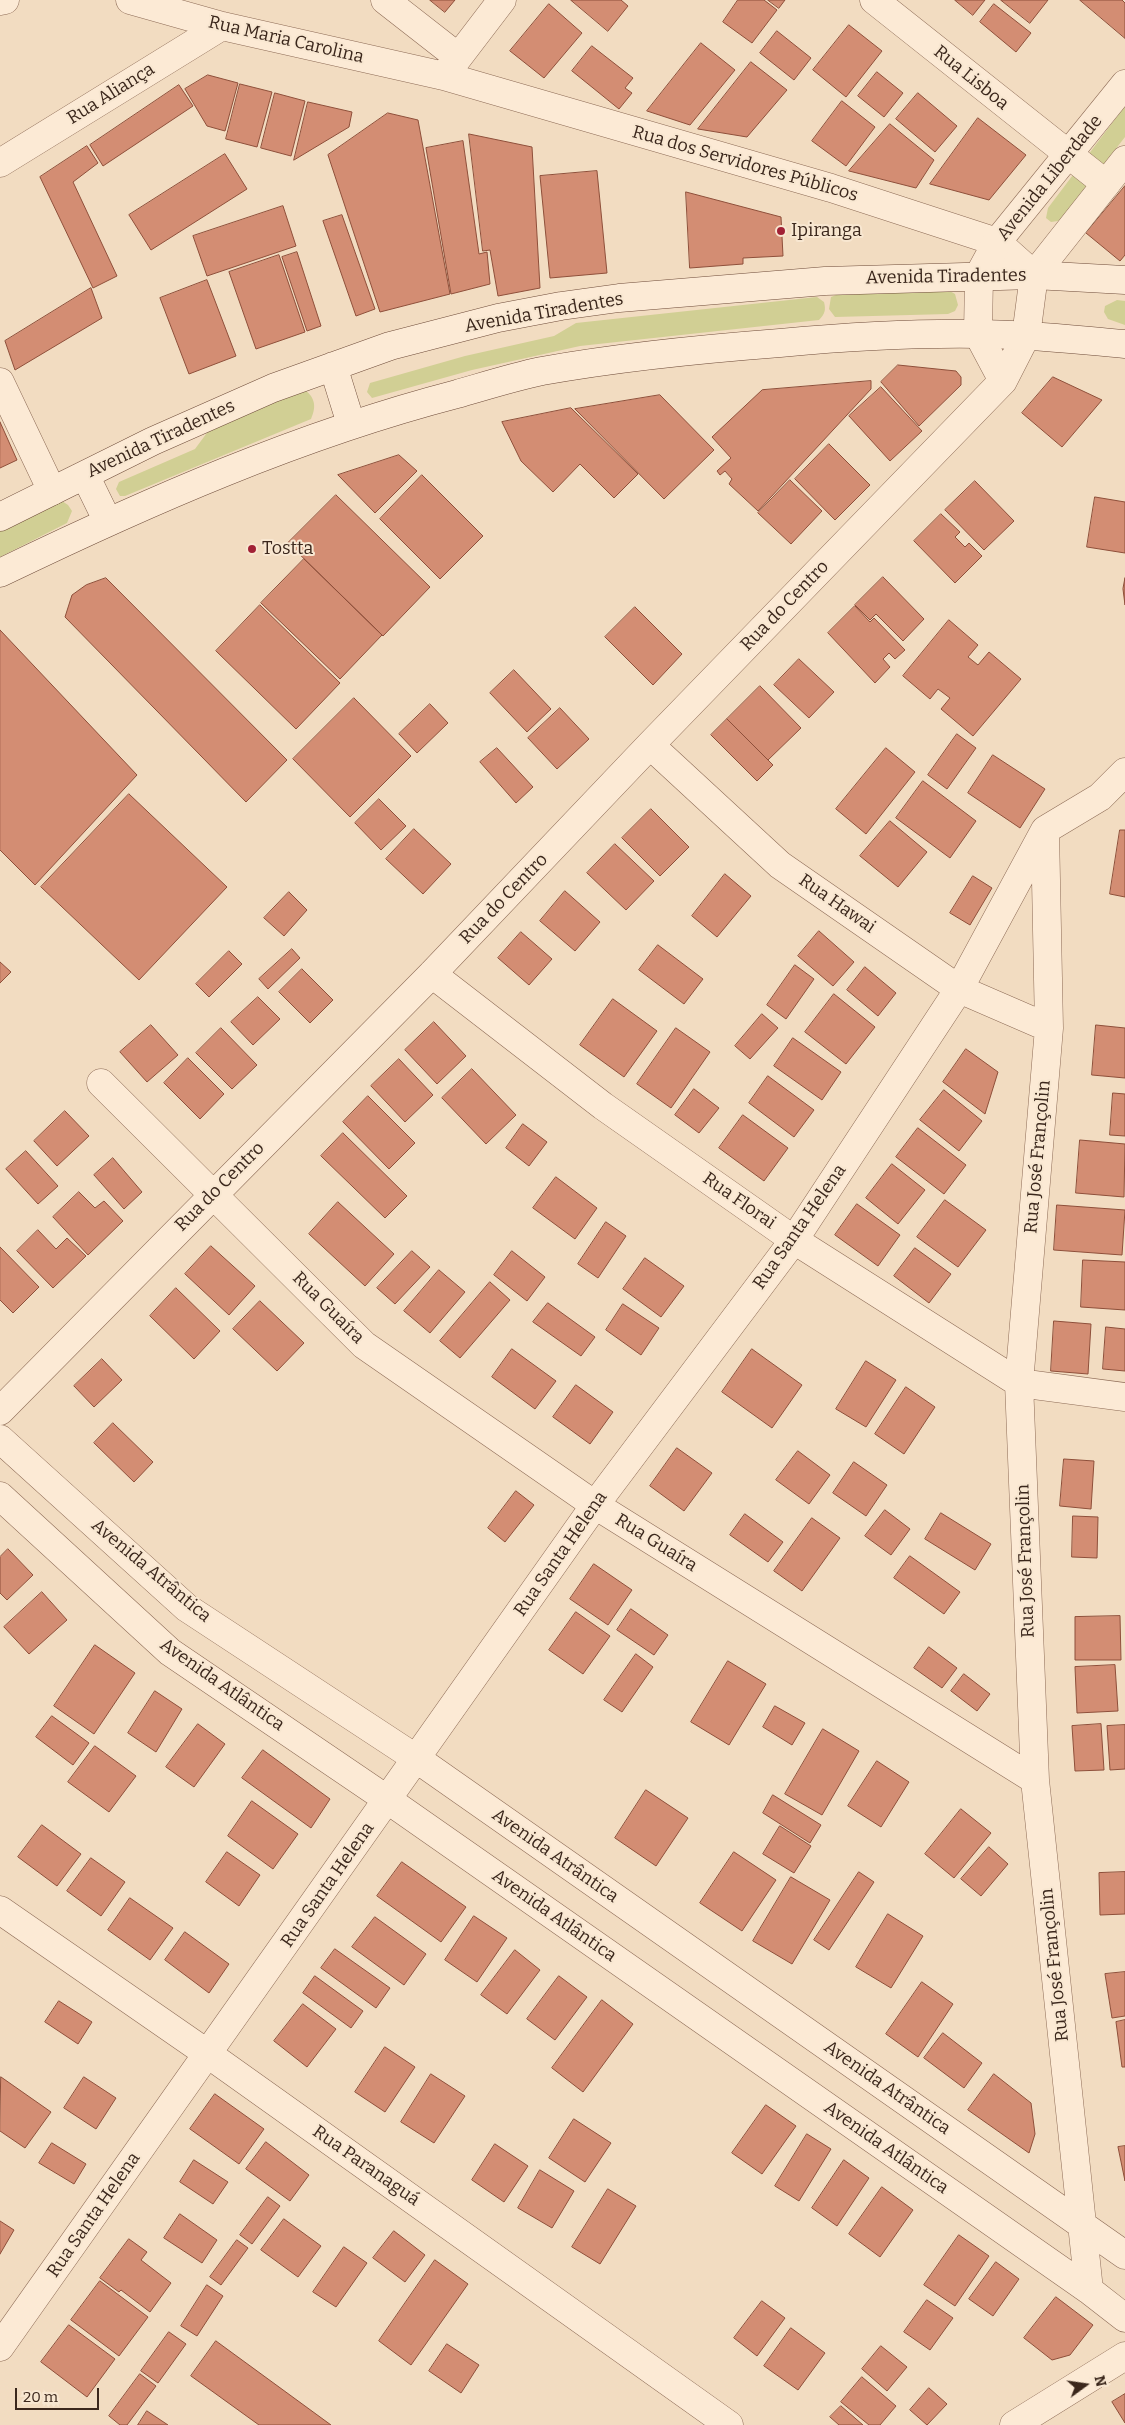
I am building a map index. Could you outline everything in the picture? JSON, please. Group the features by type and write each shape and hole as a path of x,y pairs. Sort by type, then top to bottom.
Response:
{"street":[{"path":"0,2 5,0"},
{"name":"Rua Maria Carolina","path":"130,0 222,26 451,67"},
{"path":"385,0 451,67 502,0"},
{"name":"Rua Lisboa","path":"874,0 1106,184"},
{"name":"Rua Aliança","path":"0,163 222,26"},
{"name":"Rua dos Servidores Públicos","path":"451,67 997,242 1034,275"},
{"name":"Avenida Liberdade","path":"979,275 997,242 1125,84"},
{"path":"1034,275 1125,160"},
{"path":"979,275 978,334 1003,381"},
{"name":"Avenida Tiradentes","path":"0,517 153,441 273,388 390,346 489,321 570,305 618,298 825,280 1034,275 1125,280"},
{"name":"Rua do Centro","path":"0,1411 432,974 650,745 1003,381 1026,336 1034,275"},
{"path":"0,573 108,522 314,437 387,412 540,372 736,346 831,339 978,334 1125,344"},
{"path":"333,366 351,424"},
{"path":"0,382 52,491"},
{"path":"85,475 108,522"},
{"name":"Rua Hawai","path":"650,745 780,865 959,989 1049,1028"},
{"path":"1045,830 1100,797 1125,772"},
{"name":"Rua Santa Helena","path":"0,2347 417,1760 595,1505 794,1240 959,989 1045,830"},
{"name":"Rua José Françolin","path":"1045,830 1049,1028 1019,1383 1035,1780 1090,2290"},
{"name":"Rua Florai","path":"432,974 603,1106 794,1240 1019,1383 1125,1397"},
{"name":"Rua Guaíra","path":"101,1083 214,1193 364,1345 595,1505 1035,1780"},
{"name":"Avenida Atrântica","path":"0,1439 188,1608 417,1760 1125,2255"},
{"name":"Avenida Atlântica","path":"0,1496 170,1652 388,1800 1090,2290 1125,2318"},
{"name":"Rua Paranaguá","path":"0,1910 208,2054 729,2425"},
{"path":"1014,2425 1125,2356"}],"shaded area":[{"path":"1125,106 1125,137 1062,218 1051,222 1046,218 1048,208"},
{"path":"948,290 955,294 958,305 955,311 948,314 835,317 829,309 831,297 836,295"},
{"path":"817,297 824,302 825,307 824,314 819,320 580,346 472,370 372,398 367,392 370,383 465,356 554,336 576,323"},
{"path":"1117,300 1125,301 1125,325 1108,319 1104,312 1105,306"},
{"path":"302,388 310,394 314,402 311,419 125,496 120,496 116,489 119,482 195,449 212,426"},
{"path":"62,501 72,511 67,523 0,557 0,529"}],"building":[{"path":"430,0 455,0 445,12"},
{"path":"571,0 621,0 628,6 608,31"},
{"path":"738,0 764,0 777,10 752,43 723,22"},
{"path":"768,0 785,0 779,8"},
{"path":"955,0 985,0 973,15"},
{"path":"1001,0 1048,0 1030,23"},
{"path":"1080,0 1122,0 1125,3 1125,38"},
{"path":"549,4 582,33 544,78 510,51"},
{"path":"994,4 1031,33 1016,52 980,22"},
{"path":"849,25 882,51 846,97 813,70"},
{"path":"777,31 811,58 794,80 760,53"},
{"path":"701,43 735,70 690,125 647,111"},
{"path":"592,46 633,78 625,88 632,93 619,109 572,71"},
{"path":"751,62 787,90 747,137 698,129"},
{"path":"877,72 903,93 884,117 858,96"},
{"path":"208,75 238,83 225,131 207,126 185,89"},
{"path":"240,84 272,92 257,147 226,139"},
{"path":"179,85 193,106 103,166 90,145"},
{"path":"275,93 305,101 291,156 261,148"},
{"path":"918,93 957,126 935,152 896,119"},
{"path":"842,101 875,127 846,166 812,141"},
{"path":"308,102 352,112 349,127 294,160"},
{"path":"388,113 418,120 450,294 380,312 328,155"},
{"path":"978,118 1026,155 989,200 930,184"},
{"path":"890,124 934,160 916,188 849,171"},
{"path":"469,134 532,147 540,288 498,296 490,250 483,251"},
{"path":"463,141 479,254 487,252 490,284 451,294 426,148"},
{"path":"87,146 98,163 73,182 117,276 93,288 40,177"},
{"path":"225,154 247,189 151,250 129,215"},
{"path":"597,171 607,273 550,278 540,176"},
{"path":"1125,186 1125,255 1120,261 1086,233"},
{"path":"686,192 781,217 783,256 743,258 743,264 690,268"},
{"path":"283,206 296,246 207,276 193,236"},
{"path":"342,215 375,309 356,316 323,221"},
{"path":"297,252 321,326 307,331 282,257"},
{"path":"279,255 305,332 256,349 229,272"},
{"path":"207,280 236,356 189,374 160,298"},
{"path":"91,288 102,318 15,370 5,341"},
{"path":"898,365 956,371 961,377 961,385 919,426 881,382"},
{"path":"1053,377 1102,400 1062,447 1022,413"},
{"path":"871,381 871,389 758,511 729,484 732,479 725,471 720,475 717,471 731,458 712,437 762,390"},
{"path":"881,387 922,431 890,461 849,416"},
{"path":"660,395 714,450 664,499 575,409"},
{"path":"571,408 638,474 614,498 580,464 553,492 521,461 502,422"},
{"path":"0,422 17,460 0,468"},
{"path":"829,444 870,485 835,520 795,479"},
{"path":"399,455 417,471 375,513 338,475"},
{"path":"422,475 483,536 440,579 380,519"},
{"path":"790,480 822,511 791,544 758,513"},
{"path":"975,481 1014,521 984,550 945,510"},
{"path":"336,495 430,587 383,636 288,543"},
{"path":"1095,497 1125,502 1125,553 1087,547"},
{"path":"941,514 960,532 955,537 965,547 969,543 982,556 955,583 914,541"},
{"path":"304,559 382,635 340,679 261,603"},
{"path":"883,577 924,619 903,641 876,614 870,620 855,605"},
{"path":"106,578 287,760 246,802 65,617 72,595 86,585"},
{"path":"1125,578 1125,605 1123,589"},
{"path":"260,605 340,683 296,729 216,651"},
{"path":"855,606 870,622 874,618 905,650 895,659 889,653 883,659 890,667 875,683 828,633"},
{"path":"635,607 682,654 653,685 605,637"},
{"path":"949,620 978,645 968,657 978,665 989,652 1021,679 973,736 941,709 950,698 938,689 930,699 903,676"},
{"path":"0,630 137,775 35,885 0,850"},
{"path":"799,659 834,692 809,718 774,685"},
{"path":"514,670 551,709 527,732 490,693"},
{"path":"760,686 801,728 768,760 727,719"},
{"path":"354,698 411,756 350,817 293,759"},
{"path":"430,704 448,723 417,753 399,734"},
{"path":"560,708 589,739 557,769 528,738"},
{"path":"727,719 773,765 757,781 711,735"},
{"path":"957,734 976,748 947,789 928,775"},
{"path":"497,748 533,787 516,803 480,762"},
{"path":"886,748 915,772 866,834 836,809"},
{"path":"993,755 1045,789 1020,828 968,793"},
{"path":"923,781 976,821 950,858 896,818"},
{"path":"129,794 227,887 139,980 41,887"},
{"path":"379,799 406,826 381,850 355,823"},
{"path":"651,809 689,847 660,876 622,838"},
{"path":"890,821 927,852 898,887 860,856"},
{"path":"414,829 451,864 423,894 386,859"},
{"path":"1120,830 1125,830 1125,897 1110,894"},
{"path":"615,844 654,881 626,910 587,873"},
{"path":"725,874 751,896 717,937 692,916"},
{"path":"973,876 992,888 970,925 950,913"},
{"path":"565,891 600,922 575,951 540,921"},
{"path":"289,892 307,910 284,936 264,918"},
{"path":"819,931 854,962 833,986 798,956"},
{"path":"521,932 552,959 529,985 498,958"},
{"path":"658,945 703,979 684,1004 639,970"},
{"path":"292,949 300,958 268,989 259,979"},
{"path":"229,951 242,964 209,997 196,984"},
{"path":"0,962 11,972 0,983"},
{"path":"795,965 814,979 786,1019 767,1005"},
{"path":"865,967 896,993 878,1016 847,990"},
{"path":"302,969 333,1000 310,1023 279,992"},
{"path":"834,994 875,1027 846,1064 805,1032"},
{"path":"258,997 280,1019 253,1045 231,1022"},
{"path":"613,999 657,1031 624,1077 580,1045"},
{"path":"762,1014 778,1028 750,1059 735,1046"},
{"path":"434,1022 466,1056 437,1084 405,1050"},
{"path":"151,1025 178,1055 147,1082 120,1052"},
{"path":"1096,1025 1125,1028 1125,1078 1092,1075"},
{"path":"221,1028 257,1065 232,1089 196,1053"},
{"path":"676,1028 710,1052 671,1108 637,1084"},
{"path":"793,1038 841,1072 822,1100 774,1066"},
{"path":"966,1049 998,1072 985,1114 943,1082"},
{"path":"188,1058 224,1094 200,1119 164,1083"},
{"path":"399,1059 433,1095 405,1122 371,1086"},
{"path":"472,1069 516,1115 486,1144 442,1098"},
{"path":"768,1076 814,1110 794,1137 749,1103"},
{"path":"694,1089 719,1108 699,1133 675,1115"},
{"path":"944,1090 982,1121 959,1151 920,1120"},
{"path":"1113,1093 1125,1094 1125,1136 1110,1135"},
{"path":"368,1096 415,1143 389,1169 343,1122"},
{"path":"65,1111 89,1136 57,1166 34,1141"},
{"path":"743,1115 788,1148 764,1181 719,1148"},
{"path":"523,1124 547,1142 529,1166 506,1148"},
{"path":"918,1128 966,1165 944,1194 896,1157"},
{"path":"343,1133 407,1196 385,1218 321,1156"},
{"path":"1080,1140 1125,1144 1124,1197 1076,1193"},
{"path":"26,1151 58,1186 38,1204 6,1169"},
{"path":"113,1158 142,1192 124,1209 94,1175"},
{"path":"892,1164 925,1190 898,1224 866,1198"},
{"path":"556,1177 597,1208 575,1239 533,1208"},
{"path":"79,1192 95,1208 104,1201 123,1221 88,1255 53,1217"},
{"path":"945,1200 986,1230 958,1267 917,1237"},
{"path":"338,1202 394,1254 365,1286 309,1234"},
{"path":"857,1204 900,1235 878,1266 835,1235"},
{"path":"1057,1205 1125,1210 1122,1255 1054,1250"},
{"path":"606,1222 626,1236 598,1278 578,1264"},
{"path":"38,1230 56,1249 67,1238 86,1256 53,1288 17,1251"},
{"path":"211,1246 255,1286 229,1315 185,1274"},
{"path":"0,1247 39,1287 13,1313 0,1300"},
{"path":"915,1248 951,1274 929,1303 894,1276"},
{"path":"412,1251 430,1267 395,1304 377,1288"},
{"path":"512,1251 545,1277 527,1301 494,1275"},
{"path":"645,1258 684,1286 661,1317 623,1289"},
{"path":"1083,1260 1125,1262 1125,1310 1081,1307"},
{"path":"439,1270 465,1292 430,1333 404,1311"},
{"path":"490,1282 510,1300 460,1358 440,1341"},
{"path":"176,1288 220,1331 194,1359 150,1316"},
{"path":"260,1301 304,1343 277,1371 233,1329"},
{"path":"548,1303 595,1337 581,1356 533,1322"},
{"path":"623,1304 659,1328 641,1355 606,1330"},
{"path":"1054,1321 1091,1324 1088,1374 1051,1371"},
{"path":"1106,1327 1125,1329 1125,1371 1103,1369"},
{"path":"512,1349 556,1381 535,1409 492,1377"},
{"path":"752,1349 802,1385 772,1428 722,1392"},
{"path":"102,1359 122,1380 94,1407 74,1386"},
{"path":"866,1361 896,1380 866,1427 836,1409"},
{"path":"576,1385 613,1412 590,1444 553,1417"},
{"path":"906,1387 935,1407 904,1454 875,1434"},
{"path":"113,1423 153,1462 134,1482 94,1443"},
{"path":"677,1448 712,1473 684,1511 650,1486"},
{"path":"798,1451 830,1475 809,1504 776,1480"},
{"path":"1064,1459 1094,1461 1091,1509 1060,1506"},
{"path":"854,1462 887,1485 866,1516 833,1493"},
{"path":"516,1491 534,1505 505,1542 488,1528"},
{"path":"885,1510 910,1529 891,1555 865,1536"},
{"path":"941,1513 991,1544 975,1570 925,1539"},
{"path":"745,1514 783,1542 768,1562 730,1535"},
{"path":"1073,1516 1098,1517 1097,1558 1072,1557"},
{"path":"812,1518 840,1538 802,1591 774,1571"},
{"path":"8,1549 33,1575 7,1600 0,1593 0,1557"},
{"path":"910,1556 960,1592 944,1614 894,1578"},
{"path":"594,1564 632,1590 608,1625 570,1599"},
{"path":"42,1592 67,1620 29,1654 4,1627"},
{"path":"631,1609 668,1635 654,1655 617,1630"},
{"path":"576,1612 610,1636 583,1674 549,1650"},
{"path":"1120,1616 1121,1660 1075,1660 1075,1617"},
{"path":"95,1645 135,1673 94,1734 54,1706"},
{"path":"929,1647 957,1668 942,1688 914,1668"},
{"path":"636,1654 653,1667 622,1712 604,1700"},
{"path":"728,1661 766,1684 729,1745 691,1722"},
{"path":"1115,1665 1118,1711 1077,1713 1075,1667"},
{"path":"964,1674 990,1694 977,1711 951,1691"},
{"path":"155,1691 182,1709 156,1752 128,1733"},
{"path":"775,1706 805,1723 792,1745 763,1727"},
{"path":"52,1716 89,1743 73,1765 36,1737"},
{"path":"198,1724 225,1744 194,1787 166,1767"},
{"path":"1101,1724 1104,1770 1075,1771 1072,1726"},
{"path":"1125,1725 1125,1769 1110,1770 1107,1726"},
{"path":"823,1729 859,1751 822,1815 785,1794"},
{"path":"95,1746 136,1776 109,1812 68,1782"},
{"path":"263,1750 330,1799 311,1828 242,1778"},
{"path":"877,1761 909,1782 881,1827 848,1806"},
{"path":"646,1790 688,1818 656,1866 615,1838"},
{"path":"773,1795 821,1825 810,1843 763,1813"},
{"path":"252,1801 298,1834 273,1869 228,1836"},
{"path":"961,1809 991,1833 954,1878 925,1854"},
{"path":"42,1825 81,1854 57,1886 18,1857"},
{"path":"780,1826 811,1846 794,1873 763,1854"},
{"path":"989,1847 1008,1864 981,1896 961,1879"},
{"path":"227,1852 260,1875 239,1906 206,1882"},
{"path":"734,1852 776,1880 742,1931 700,1903"},
{"path":"91,1858 125,1882 101,1916 67,1891"},
{"path":"402,1862 466,1907 441,1942 377,1896"},
{"path":"859,1872 874,1882 829,1950 814,1940"},
{"path":"1125,1872 1125,1914 1100,1915 1099,1873"},
{"path":"791,1877 830,1900 792,1964 753,1941"},
{"path":"130,1898 173,1928 150,1960 108,1930"},
{"path":"888,1914 923,1936 891,1988 856,1967"},
{"path":"474,1916 507,1938 477,1982 445,1960"},
{"path":"375,1917 426,1954 404,1985 352,1947"},
{"path":"185,1932 229,1964 209,1993 165,1960"},
{"path":"335,1949 390,1988 376,2008 321,1968"},
{"path":"515,1950 540,1970 507,2014 481,1995"},
{"path":"1125,1972 1125,2016 1112,2018 1105,1974"},
{"path":"315,1976 363,2011 351,2028 303,1993"},
{"path":"559,1976 587,1997 555,2040 527,2019"},
{"path":"922,1982 953,2004 918,2057 886,2034"},
{"path":"602,2000 633,2024 583,2092 552,2068"},
{"path":"59,2001 92,2022 78,2044 45,2022"},
{"path":"303,2004 336,2029 307,2067 274,2041"},
{"path":"1125,2020 1125,2067 1122,2067 1116,2022"},
{"path":"943,2033 982,2063 964,2088 924,2058"},
{"path":"385,2047 415,2067 385,2112 355,2092"},
{"path":"431,2074 465,2096 434,2143 401,2122"},
{"path":"994,2074 1031,2103 1035,2134 1029,2153 968,2110"},
{"path":"1,2077 51,2112 25,2148 0,2131"},
{"path":"84,2077 116,2098 96,2129 64,2108"},
{"path":"215,2094 264,2129 239,2164 190,2129"},
{"path":"766,2105 796,2126 762,2174 732,2153"},
{"path":"574,2119 611,2143 585,2182 549,2158"},
{"path":"807,2134 831,2149 799,2201 775,2186"},
{"path":"266,2142 309,2175 290,2201 246,2169"},
{"path":"52,2143 86,2164 74,2184 39,2163"},
{"path":"495,2144 528,2166 504,2202 472,2180"},
{"path":"1125,2146 1125,2181 1118,2147"},
{"path":"194,2160 228,2182 213,2204 180,2182"},
{"path":"844,2160 869,2178 837,2226 812,2208"},
{"path":"540,2170 574,2191 552,2228 518,2208"},
{"path":"882,2187 913,2210 880,2257 849,2234"},
{"path":"608,2189 636,2206 600,2264 572,2247"},
{"path":"268,2197 280,2206 252,2244 240,2235"},
{"path":"180,2214 217,2240 202,2263 164,2238"},
{"path":"284,2219 321,2246 298,2277 261,2250"},
{"path":"0,2221 14,2230 0,2254"},
{"path":"394,2231 425,2255 405,2282 373,2258"},
{"path":"959,2235 989,2256 955,2306 924,2285"},
{"path":"129,2239 147,2252 141,2260 171,2283 150,2312 121,2290 119,2292 100,2278"},
{"path":"237,2240 248,2248 221,2285 210,2277"},
{"path":"344,2247 367,2263 336,2307 313,2292"},
{"path":"435,2260 468,2284 411,2365 379,2341"},
{"path":"996,2262 1019,2279 993,2316 969,2299"},
{"path":"100,2281 148,2317 119,2356 71,2320"},
{"path":"207,2285 223,2296 197,2336 181,2326"},
{"path":"1056,2297 1093,2325 1070,2355 1052,2360 1024,2338"},
{"path":"927,2300 953,2318 930,2350 904,2332"},
{"path":"762,2301 785,2318 757,2356 734,2338"},
{"path":"69,2325 115,2359 87,2397 41,2362"},
{"path":"791,2328 825,2353 798,2390 764,2366"},
{"path":"169,2332 186,2344 158,2383 141,2371"},
{"path":"216,2341 331,2425 259,2425 191,2376"},
{"path":"447,2344 479,2365 461,2393 429,2371"},
{"path":"881,2346 907,2367 887,2391 862,2369"},
{"path":"140,2374 156,2386 127,2425 120,2425 109,2416"},
{"path":"862,2377 896,2406 880,2425 869,2425 841,2402"},
{"path":"929,2388 947,2404 927,2425 910,2410"},
{"path":"1125,2394 1125,2423 1112,2402"},
{"path":"841,2406 863,2425 839,2425 830,2417"},
{"path":"147,2411 168,2425 138,2425"}],"place":[{"name":"Ipiranga","path":"781,231"},
{"name":"Tostta","path":"252,549"}]}
